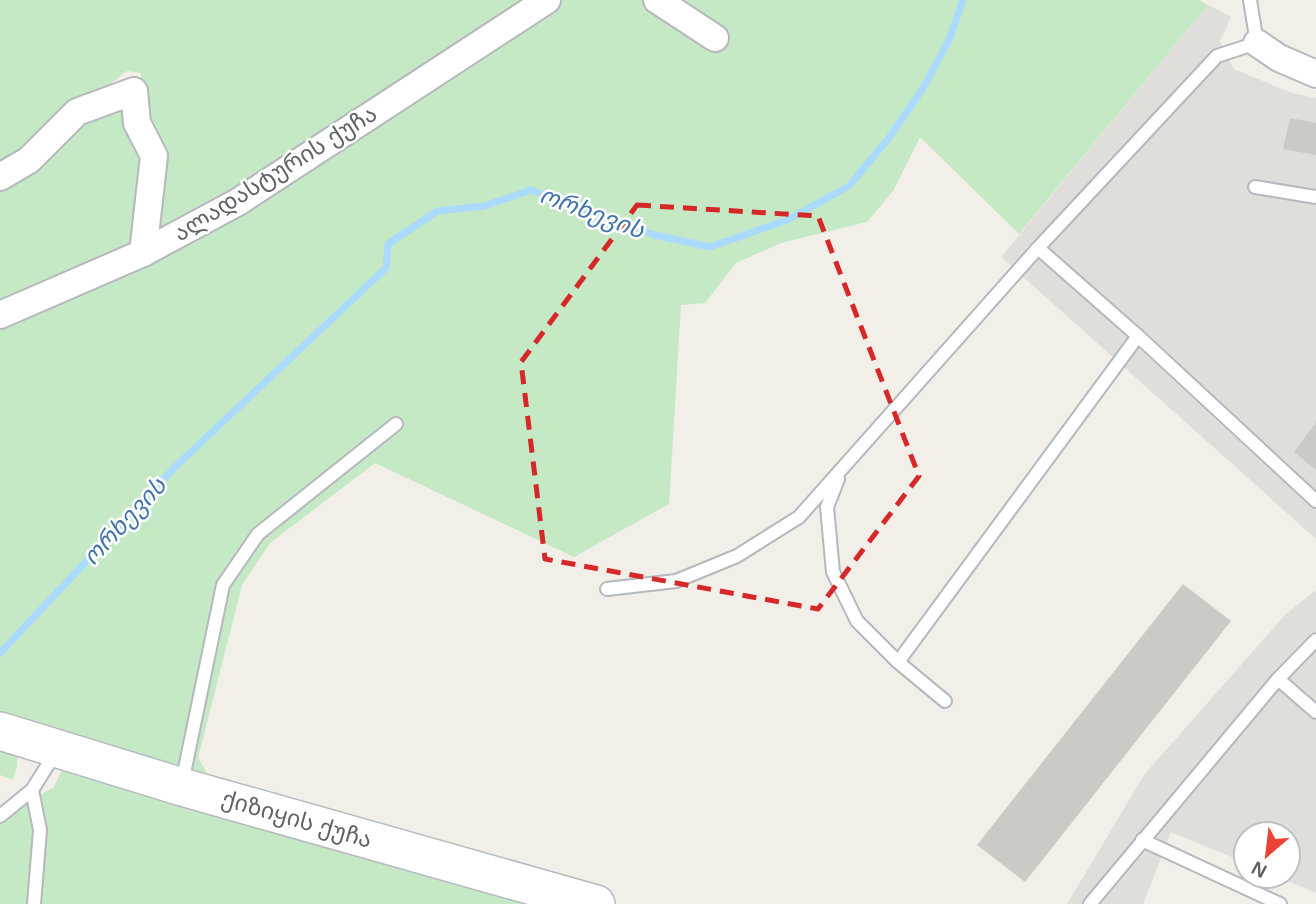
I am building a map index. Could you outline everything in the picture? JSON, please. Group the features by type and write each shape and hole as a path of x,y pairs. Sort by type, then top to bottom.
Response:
{"street":[{"name":"ალადასტურის ქუჩა","path":"143,253 238,202 547,0"},
{"path":"657,0 715,38"},
{"path":"1257,43 1279,58 1316,74"},
{"name":"ალადასტურის ქუჩა","path":"0,177 29,160 77,112 134,91 137,123 154,156 143,253"},
{"path":"0,315 143,253"},
{"name":"ქიზიყის ქუჩა","path":"0,731 511,886 596,904"}],"lane":[{"path":"607,589 676,581 737,556 799,517 1038,248 1217,56 1257,43 1250,0"},
{"path":"1255,187 1316,197"},
{"path":"1038,248 1138,335 1316,501"},
{"path":"898,662 1138,335"},
{"path":"182,787 223,585 258,534 396,424"},
{"path":"843,468 827,507 833,572 857,621 898,662 945,701"},
{"path":"1090,904 1278,679 1316,640"},
{"path":"1278,679 1316,712"},
{"path":"0,816 32,790 58,749"},
{"path":"32,790 40,830 34,904"},
{"path":"1142,840 1280,904"}],"highlighted area":[{"path":"637,205 818,216 919,476 818,609 545,559 521,362"}],"shaded area":[{"path":"1208,5 1231,17 1220,41 1234,69 1292,93 1316,98 1316,539 1001,257"},
{"path":"1316,590 1316,893 1302,887 1302,820 1232,820 1232,857 1171,832 1143,904 1067,904 1144,775 1286,614"}],"green space":[{"path":"0,0 540,0 148,246 141,73 127,71 0,168"},
{"path":"559,0 1199,0 1208,5 1019,234 920,137 893,191 867,222 781,243 736,263 705,303 681,305 669,504 574,557 375,463 270,543 242,585 198,758 207,773 0,716 0,320 150,255"},
{"path":"119,109 127,114 150,157 139,246 0,312 0,181 82,115"},
{"path":"0,747 17,752 13,780 0,775"},
{"path":"65,764 530,904 0,904 0,825 22,806 54,787"}],"building":[{"path":"1290,118 1316,123 1316,155 1283,149"},
{"path":"1316,422 1316,470 1294,452"},
{"path":"1183,584 1231,621 1025,882 977,845"}],"waterway":[{"name":"ორხევის","path":"0,653 175,467 386,268 388,244 437,211 484,206 531,190 654,235 710,247 787,220 849,186 888,139 922,90 949,40 963,0"}]}
